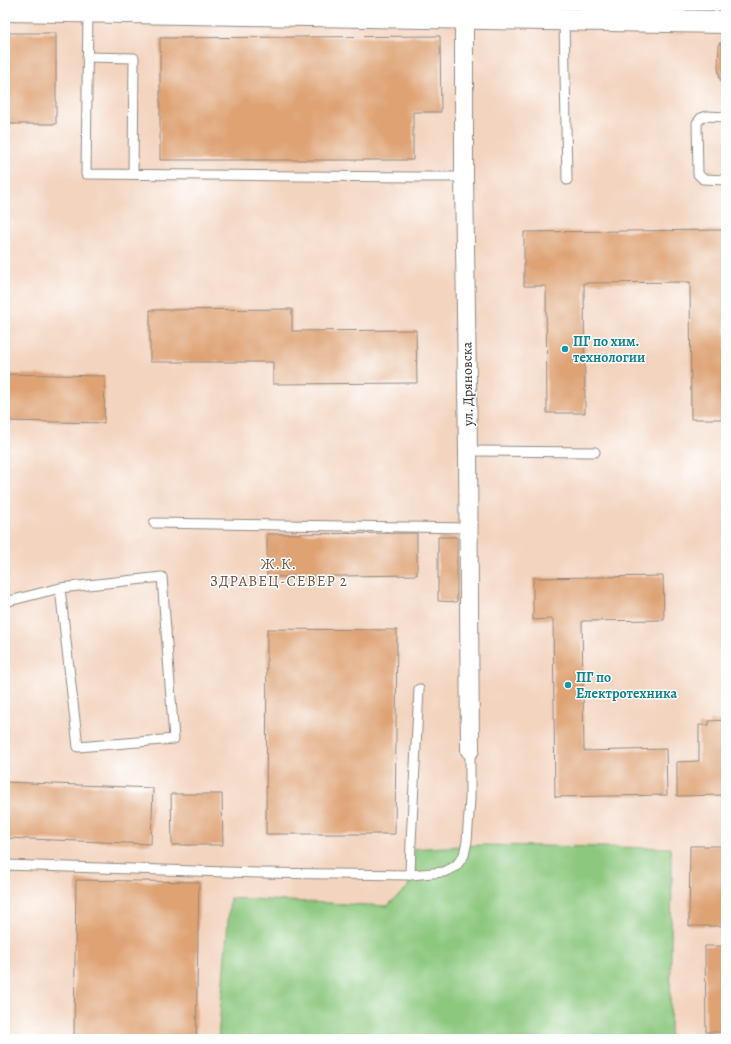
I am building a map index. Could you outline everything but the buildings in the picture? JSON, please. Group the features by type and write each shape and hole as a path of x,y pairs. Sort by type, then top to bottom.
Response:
{"street":[{"path":"5,10 43,8 88,12 404,11 464,17 726,22"},
{"name":"ул. Дряновска","path":"464,17 464,177 469,528 470,750"}],"lane":[{"path":"88,12 86,174 464,177"},
{"path":"564,19 567,180"},
{"path":"87,57 134,58 133,174"},
{"path":"726,117 707,116 701,118 697,123 698,174 703,178 726,180"},
{"path":"468,451 595,452"},
{"path":"154,523 469,528"},
{"path":"5,602 60,588 162,576 174,739 78,747 60,588"},
{"path":"410,875 420,689"},
{"path":"5,865 258,873 410,875 444,872 456,866 464,855 467,841 470,806 470,750"}],"shaded area":[{"path":"5,5 726,11 726,1039 5,1039"}],"green space":[{"path":"479,845 670,848 672,866 670,1039 218,1039 230,898 387,906 408,887 410,865 409,849"}],"place":[{"name":"ПГ по хим. технологии","path":"565,349"},
{"name":"ПГ по Електротехника","path":"568,685"}],"district":[{"name":"Ж.К. ЗДРАВЕЦ-СЕВЕР 2","path":"279,572"}]}
